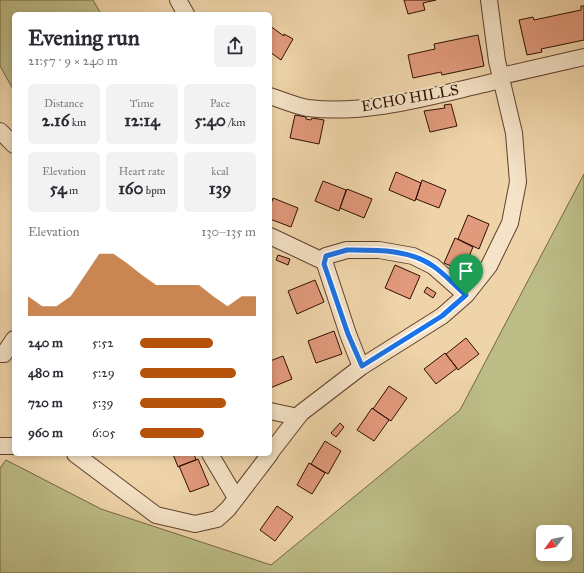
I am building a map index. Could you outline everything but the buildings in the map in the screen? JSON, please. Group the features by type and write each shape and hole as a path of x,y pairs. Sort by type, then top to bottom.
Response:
{"street":[{"path":"178,0 185,12"},
{"path":"272,451 298,417 362,366 442,316 466,295 488,266 510,223 518,182 514,133 497,61 489,0"},
{"name":"ECHO HILLS","path":"272,97 307,108 343,109 378,107 584,57"},
{"path":"0,131 12,143"},
{"path":"272,237 325,262"},
{"path":"362,366 348,334 324,264 326,256 347,250 379,250 413,256 433,266 466,295"},
{"path":"0,354 4,354 12,342"},
{"path":"272,411 298,417"},
{"path":"78,456 156,515 195,524 217,518 228,509 268,456"},
{"path":"211,456 236,498"}],"green space":[{"path":"0,0 93,0 100,12 12,12 12,87 0,66"},
{"path":"584,174 584,573 0,573 0,468 6,460 101,509 271,565 460,410"}],"route":[{"path":"347,250 379,250 413,256 433,266 466,295 442,316 362,366 348,334 324,264 326,256 347,250"}]}
